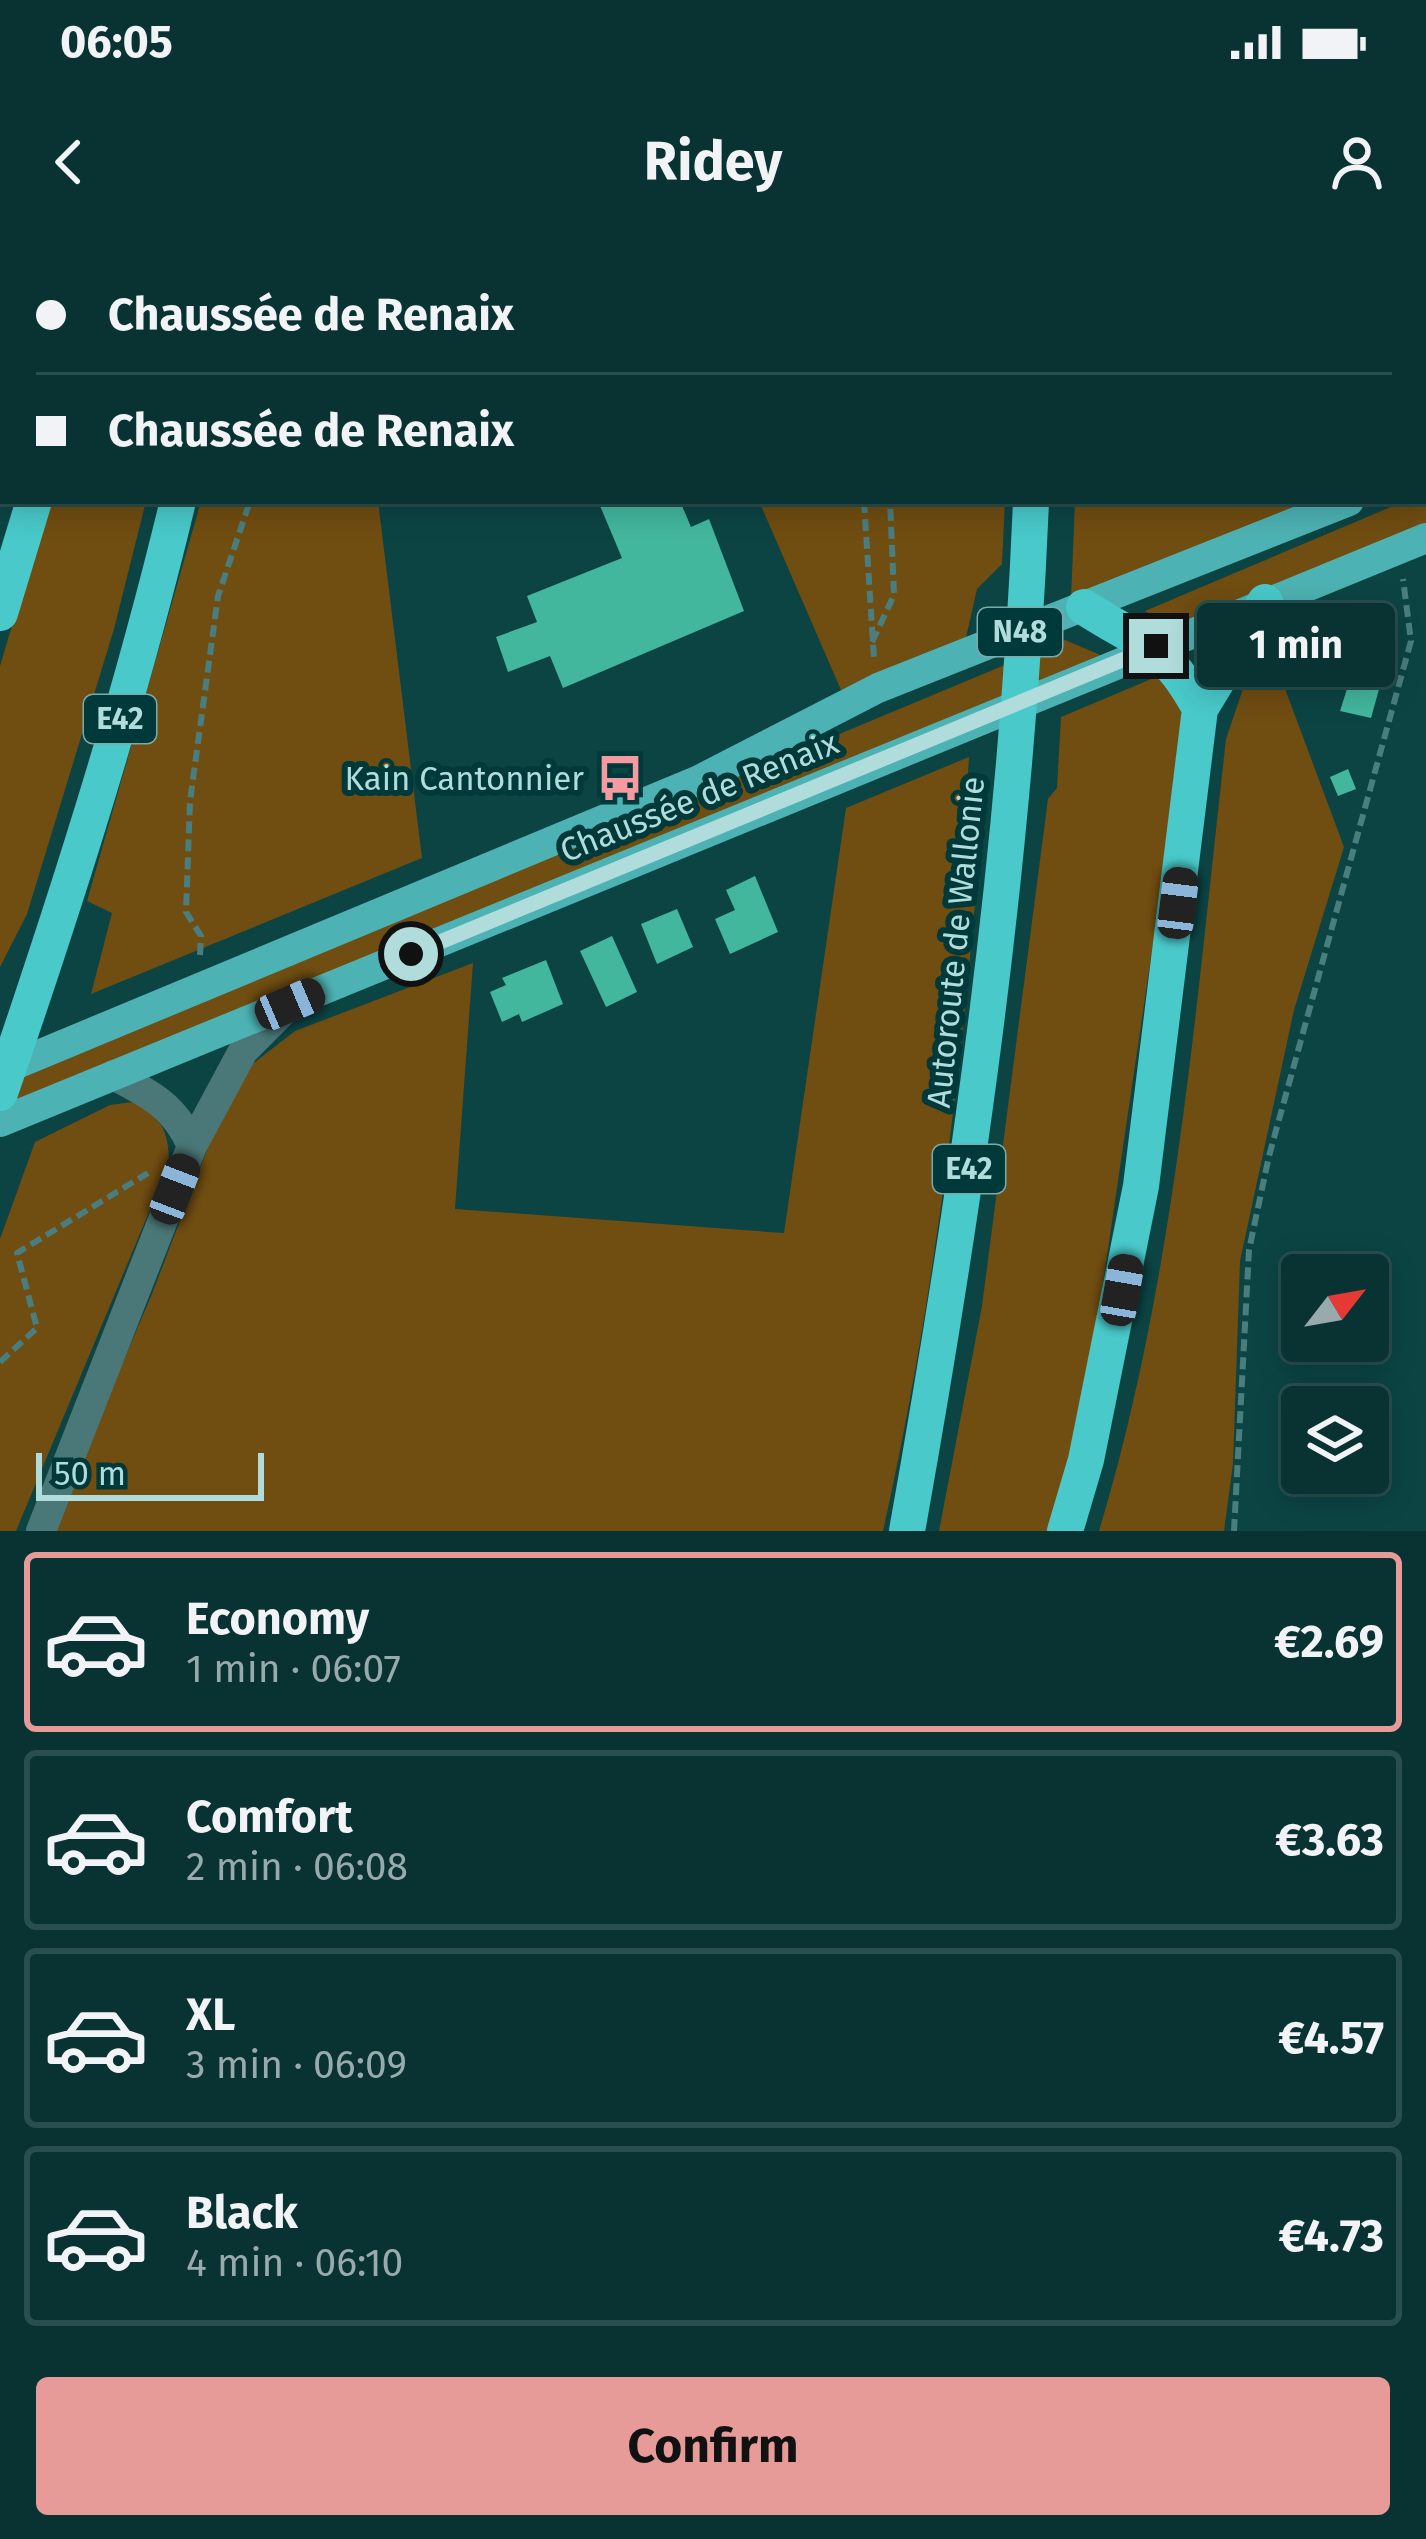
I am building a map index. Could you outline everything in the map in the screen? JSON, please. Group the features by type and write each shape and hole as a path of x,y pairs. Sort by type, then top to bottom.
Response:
{"highway":[{"path":"0,613 33,504"},
{"name":"E42","path":"0,1093 55,934 149,620 177,504"},
{"name":"Autoroute de Wallonie","path":"907,1531 962,1222 1010,803 1031,504"},
{"path":"1065,1531 1086,1460 1141,1186 1200,709 1265,602"},
{"path":"1084,607 1156,646 1180,672 1200,709"}],"main road":[{"name":"Chaussée de Renaix","path":"0,1072 699,780 878,688 1342,504"},
{"name":"Chaussée de Renaix","path":"0,1122 1413,543"}],"street":[{"path":"41,1531 192,1146 243,1051 290,1004"},
{"path":"113,1075 157,1097 180,1118 192,1146"}],"path":[{"path":"199,988 200,936 186,912 190,801 218,596 249,504"},
{"path":"864,504 878,688"},
{"path":"872,643 894,596 890,504"},
{"path":"1234,1531 1249,1250 1269,1156 1411,641 1413,543"},
{"path":"0,1362 37,1328 17,1253 192,1146"}],"shaded area":[{"path":"48,504 145,504 114,629 27,914 0,967 0,666"},
{"path":"200,504 378,504 422,858 91,994 112,913 87,901"},
{"path":"760,504 1005,504 1002,564 977,589 965,642 841,690"},
{"path":"1075,504 1303,504 1071,599"},
{"path":"1398,504 1426,504 1426,528 1173,630 1145,611"},
{"path":"1065,640 1105,657 0,1112 0,1084"},
{"path":"1268,643 1344,847 1294,1010 1240,1261 1233,1464 1224,1531 1099,1531 1125,1435 1165,1238 1226,739 1248,674"},
{"path":"1156,677 1169,679 1178,694 1184,733 1094,1344 1053,1531 939,1531 982,1306 1048,799 1057,788 1061,717"},
{"path":"969,757 965,817 982,825 956,1091 918,1356 883,1531 51,1531 152,1294 213,1134 251,1065 295,1031 473,963 455,1209 784,1233 846,808"},
{"path":"133,1102 162,1127 169,1164 16,1531 0,1531 0,1239 35,1142 110,1105"}],"building":[{"path":"599,504 681,504 691,527 709,519 744,611 563,688 550,656 508,672 496,637 537,622 527,596 622,558"},
{"path":"1372,600 1390,641 1319,679 1313,663 1299,669 1286,637"},
{"path":"1386,664 1371,718 1340,711 1354,667"},
{"path":"1348,769 1356,789 1338,796 1330,777"},
{"path":"755,876 778,932 730,954 715,919 735,910 726,890"},
{"path":"677,909 693,947 657,964 641,924"},
{"path":"612,936 637,992 606,1007 580,951"},
{"path":"546,960 563,1004 522,1022 519,1014 502,1022 490,992 506,985 502,978"}],"place":[{"name":"Kain Cantonnier","path":"620,778"}],"route":[{"path":"411,954 1156,646"}]}
